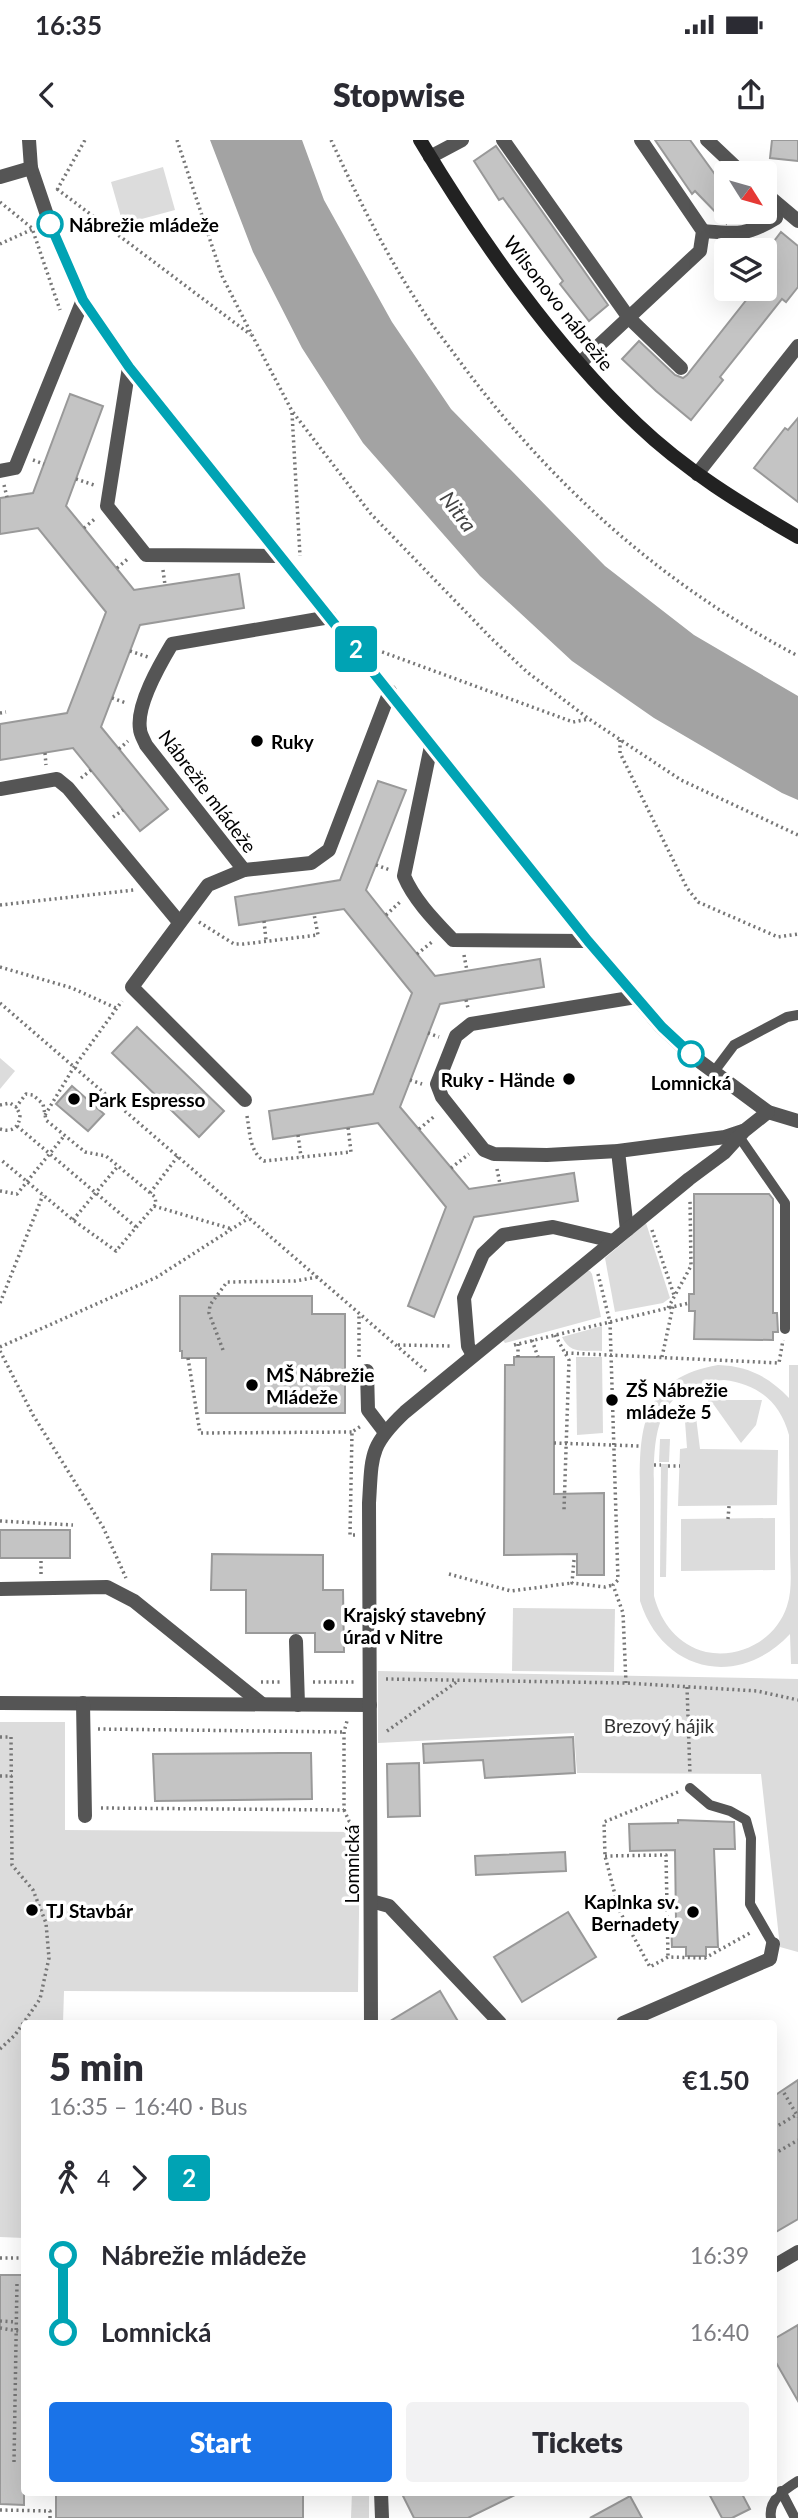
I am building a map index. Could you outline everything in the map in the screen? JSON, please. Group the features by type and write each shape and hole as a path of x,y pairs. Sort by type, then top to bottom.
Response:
{"street":[{"path":"29,140 31,168 83,300 129,367 588,941 662,1027 713,1073 768,1112 798,1121"},
{"name":"Wilsonovo nábrežie","path":"420,140 489,245 552,331 638,425 697,474 734,500 798,537"},
{"path":"430,157 462,140"},
{"path":"503,140 629,318 681,368"},
{"path":"580,363 700,251 703,231 641,140"},
{"path":"707,140 729,161"},
{"path":"0,177 31,168"},
{"path":"777,203 798,221"},
{"path":"703,231 737,235 766,224"},
{"path":"0,471 15,468 83,300"},
{"path":"697,474 798,346"},
{"path":"129,367 107,506 146,555 279,556"},
{"name":"Nábrežie mládeže","path":"330,617 172,644 161,662 142,709 140,729 146,745 244,870 311,863 329,850 390,691"},
{"path":"432,746 404,876 408,886 437,923 453,940 588,941"},
{"path":"0,789 57,779 68,788 151,888 182,917"},
{"path":"244,870 208,886 182,917 132,987 245,1100"},
{"path":"636,997 471,1024 456,1036 437,1084 442,1097 480,1146 494,1154 547,1155 618,1151 742,1134"},
{"name":"Lomnická","path":"371,2020 369,1503 372,1455 384,1431 471,1350 595,1256 768,1112"},
{"path":"618,1151 627,1230"},
{"path":"471,1350 464,1298 483,1254 503,1235 553,1227 613,1241"},
{"path":"367,1371 368,1410 384,1431"},
{"path":"0,1589 107,1587 137,1604 262,1704"},
{"path":"296,1641 298,1704"},
{"path":"0,1703 370,1705"},
{"path":"83,1703 86,1816"},
{"path":"370,1901 389,1906 497,2020"},
{"path":"630,2020 770,1959 773,1944"},
{"path":"777,2264 798,2252"},
{"path":"381,2496 382,2518"}],"lane":[{"path":"713,1073 734,1045 777,1022 798,1015"},
{"path":"742,1134 785,1203 785,1329"},
{"path":"690,1788 710,1805 730,1811 746,1820 751,1838 750,1904 773,1944"},
{"path":"771,2518 770,2512 781,2491 798,2481"},
{"path":"781,2491 795,2518"}],"path":[{"path":"45,209 85,140"},
{"path":"177,140 222,276 252,335 292,411 371,514 454,602 527,672 589,719 681,780 798,835"},
{"path":"331,140 366,215 419,305 498,413 572,493 636,550 702,600 798,656"},
{"path":"57,189 252,335"},
{"path":"0,202 33,229"},
{"path":"29,218 69,336"},
{"path":"0,244 33,229"},
{"path":"292,411 302,583"},
{"path":"348,639 573,722 589,719"},
{"path":"0,713 6,712"},
{"path":"620,740 620,753 687,888 698,902 778,937 798,934"},
{"path":"0,905 151,888"},
{"path":"182,917 234,944 318,935 314,914"},
{"path":"264,922 266,941"},
{"path":"0,967 72,988 117,1008"},
{"path":"45,1115 74,1067 132,987"},
{"path":"0,1003 439,1382"},
{"path":"0,1158 73,1220 116,1251 154,1206 155,1197 106,1156 85,1152 46,1120 43,1104 33,1095 26,1094 16,1107"},
{"path":"245,1100 252,1147 264,1161 351,1152 348,1127"},
{"path":"0,1105 10,1103 20,1114 17,1126 11,1130 0,1129"},
{"path":"419,1129 448,1106"},
{"path":"17,1126 136,1227"},
{"path":"0,1191 17,1195 65,1135"},
{"path":"298,1135 302,1157"},
{"path":"451,1168 480,1146"},
{"path":"150,1193 178,1156"},
{"path":"73,1220 118,1166"},
{"path":"662,1357 674,1296 691,1265 690,1194"},
{"path":"0,1303 43,1195"},
{"path":"154,1206 232,1229"},
{"path":"646,1215 674,1296"},
{"path":"137,1604 103,1527 33,1415 0,1349 157,1277 249,1218"},
{"path":"449,1574 510,1591 572,1583 605,1587 618,1580 610,1322 595,1256"},
{"path":"223,1350 209,1313 210,1305 227,1282 295,1281 318,1277"},
{"path":"507,1346 689,1303"},
{"path":"359,1314 358,1369 367,1371"},
{"path":"566,1353 779,1363 785,1329"},
{"path":"555,1335 569,1360 564,1510"},
{"path":"532,1340 538,1357"},
{"path":"517,1357 518,1344"},
{"path":"396,1345 471,1350"},
{"path":"188,1358 200,1433 352,1432"},
{"path":"554,1443 639,1446"},
{"path":"654,1465 661,1465"},
{"path":"668,1466 680,1466"},
{"path":"728,1518 729,1506"},
{"path":"0,1521 73,1525"},
{"path":"572,1583 574,1560"},
{"path":"613,1585 623,1613 626,1683"},
{"path":"370,1678 626,1683 757,1692 798,1700"},
{"path":"370,1743 460,1680"},
{"path":"687,1687 690,1788 604,1822 605,1856 620,1910 650,1967 668,1957 705,1958 761,1927"},
{"path":"98,1740 97,1729 344,1732 344,1810 100,1808 99,1797"},
{"path":"0,1737 11,1737 12,1864 33,1890 46,1923 49,1958 40,1999 25,2020"},
{"path":"0,1776 12,1776"},
{"path":"605,1856 666,1855 668,1957"},
{"path":"0,2049 21,2026"},
{"path":"777,2126 797,2115 784,2093"},
{"path":"777,2152 798,2140"},
{"path":"0,2258 21,2258"},
{"path":"14,2462 17,2283"},
{"path":"0,2321 16,2322"},
{"path":"0,2328 21,2332"},
{"path":"0,2510 50,2511 50,2518"}],"green space":[{"path":"163,167 175,210 123,224 111,182"},
{"path":"0,1058 15,1071 0,1089"},
{"path":"646,1223 670,1298 663,1303 615,1312 605,1258"},
{"path":"586,1271 592,1274 601,1317 505,1343 502,1339"},
{"path":"602,1326 602,1351 574,1349 569,1347 562,1337"},
{"path":"576,1357 602,1357 603,1433 577,1435"},
{"path":"718,1365 748,1370 774,1384 789,1398 789,1365 798,1365 798,1664 791,1664 790,1634 770,1651 748,1662 726,1667 704,1665 684,1658 666,1644 651,1625 640,1601 640,1476 643,1432 658,1396 672,1383 692,1372","holes":["724,1380 757,1390 766,1397 780,1413 789,1435 791,1585 782,1618 766,1637 731,1653 706,1652 687,1644 672,1632 661,1615 654,1596 656,1440 660,1422 668,1406 681,1393 699,1384"]},
{"path":"712,1397 717,1400 762,1400 756,1425 741,1443 714,1405 708,1403 708,1399"},
{"path":"684,1408 695,1409 700,1449 778,1450 777,1505 678,1506 680,1449 687,1448"},
{"path":"660,1439 670,1439 669,1462 659,1462"},
{"path":"661,1464 668,1464 666,1577 660,1577"},
{"path":"775,1518 775,1570 681,1571 681,1519"},
{"path":"513,1608 615,1609 614,1672 512,1671"},
{"name":"Brezový hájik","path":"378,1671 798,1679 798,1952 780,1947 761,1774 577,1773 574,1733 378,1743"},
{"path":"0,1722 65,1722 65,1830 360,1832 358,1992 64,1991 63,2020 21,2020 21,2238 0,2237"},
{"path":"352,2496 369,2496 369,2518 351,2518"}],"water":[{"name":"Nitra","path":"210,140 302,140 324,200 392,322 451,409 605,566 694,635 798,696 798,800 654,718 572,661 480,576 363,443 302,348 253,252"}],"building":[{"path":"655,140 690,140 714,173 714,211 695,191 692,194"},
{"path":"772,140 798,140 798,161 770,158"},
{"path":"496,146 608,305 589,321 560,284 563,281 503,198 499,200 474,161"},
{"path":"781,232 798,246 798,287 786,302 782,299 720,377 723,380 691,420 622,359 639,341 675,375 683,378 687,375 746,301 777,301 776,238"},
{"path":"70,394 103,406 66,506 134,590 239,574 244,608 140,625 101,727 168,809 140,831 73,748 0,760 0,724 67,713 106,612 38,528 0,534 0,498 33,493"},
{"path":"798,418 798,502 754,468 785,428 788,430"},
{"path":"378,781 406,790 366,890 400,933 435,976 540,959 544,987 440,1004 400,1107 469,1189 574,1173 578,1201 474,1217 434,1317 408,1306 446,1207 378,1123 273,1139 269,1111 373,1094 412,993 344,909 239,925 235,897 340,880"},
{"path":"137,1027 224,1111 199,1137 112,1053"},
{"path":"72,1086 104,1114 88,1131 56,1104"},
{"path":"694,1194 769,1194 773,1199 773,1313 777,1313 778,1332 773,1332 773,1340 694,1339 695,1311 689,1311 689,1294 694,1294"},
{"path":"180,1296 312,1296 312,1314 345,1314 345,1413 206,1413 206,1358 182,1358 180,1351"},
{"path":"514,1357 554,1357 554,1494 604,1493 604,1575 577,1575 577,1554 504,1555 505,1365 514,1365"},
{"path":"0,1530 70,1530 70,1558 0,1558"},
{"path":"212,1554 323,1555 323,1590 343,1590 344,1652 315,1652 315,1633 246,1633 246,1590 211,1590"},
{"path":"573,1737 575,1773 485,1778 483,1760 424,1763 423,1744"},
{"path":"311,1753 312,1799 155,1801 153,1754"},
{"path":"419,1763 420,1816 388,1817 387,1764"},
{"path":"678,1820 734,1822 735,1849 714,1849 718,1947 706,1947 706,1956 686,1956 686,1947 672,1947 671,1922 676,1921 675,1850 630,1851 629,1824 678,1823"},
{"path":"565,1852 566,1871 476,1875 475,1856"},
{"path":"568,1912 596,1957 522,2002 494,1957"},
{"path":"440,1991 457,2020 392,2020"},
{"path":"798,2080 798,2219 777,2231 777,2094"},
{"path":"0,2275 21,2275 21,2496 24,2496 24,2505 0,2504"},
{"path":"798,2325 798,2401 777,2364 777,2337"},
{"path":"56,2496 303,2496 303,2518 56,2518"},
{"path":"403,2496 513,2496 468,2518 414,2518"},
{"path":"630,2496 642,2518 590,2518"},
{"path":"710,2496 743,2496 750,2509 732,2518 722,2518"}],"bus line":[{"name":"2","path":"50,224 83,300 129,367 588,941 662,1027 691,1054"}],"place":[{"name":"Nábrežie mládeže","path":"50,224"},
{"name":"Ruky","path":"257,741"},
{"name":"Lomnická","path":"691,1054"},
{"name":"Ruky - Hände","path":"569,1079"},
{"name":"Park Espresso","path":"74,1099"},
{"name":"MŠ Nábrežie Mládeže","path":"252,1385"},
{"name":"ZŠ Nábrežie mládeže 5","path":"612,1400"},
{"name":"Krajský stavebný úrad v Nitre","path":"329,1625"},
{"name":"TJ Stavbár","path":"32,1910"},
{"name":"Kaplnka sv. Bernadety","path":"693,1912"}]}
